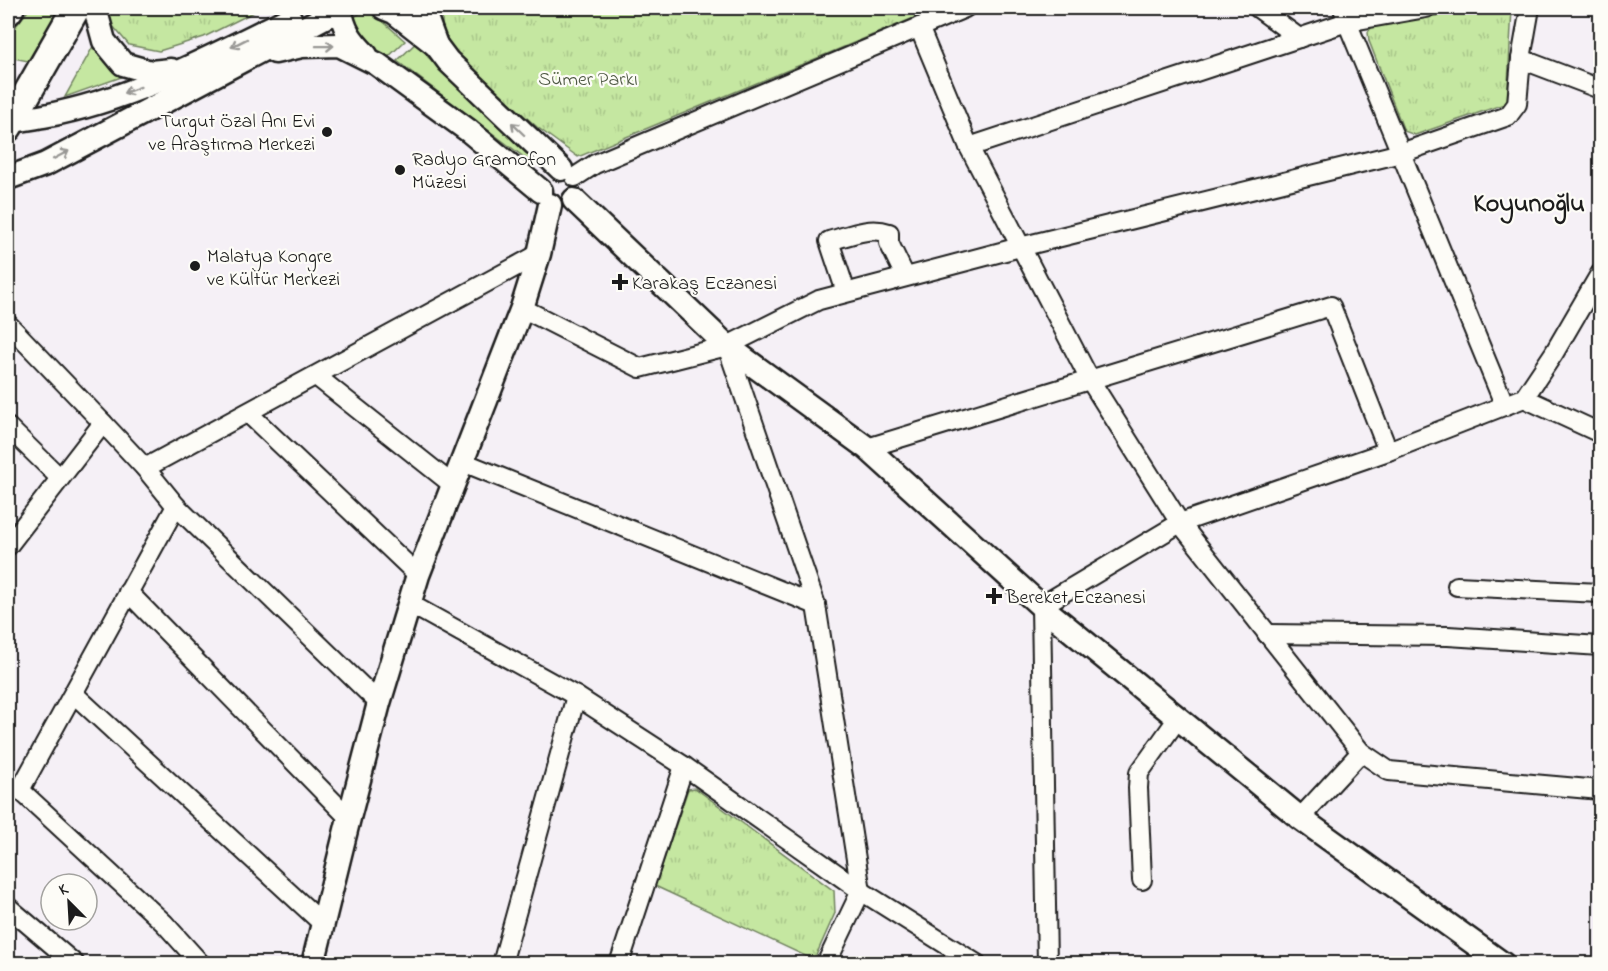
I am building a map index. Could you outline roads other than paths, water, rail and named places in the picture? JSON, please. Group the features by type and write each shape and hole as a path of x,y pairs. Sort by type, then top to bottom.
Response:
{"highway":[{"path":"9,123 76,8"},
{"path":"8,85 21,80 55,46"}],"main road":[{"path":"95,8 104,40 123,64 151,72 187,69"},
{"path":"9,123 71,111 187,69 310,8"},
{"path":"8,178 45,164 341,8 343,25 352,42 375,64"},
{"path":"247,57 302,46 339,45 375,64 469,131 545,198 559,207 567,206 574,200 578,193 578,184 568,173 448,61 436,45 394,12 384,8"},
{"path":"426,8 425,15 436,45"},
{"path":"313,963 379,703 418,575 522,308 539,254 545,198 541,182 553,170 568,173"},
{"path":"574,200 727,346 867,448 1041,606 1300,818 1503,963"}],"street":[{"path":"568,173 595,164 965,8"},
{"path":"1258,8 1299,38"},
{"path":"969,147 1299,38 1345,15 1425,8"},
{"path":"522,308 640,368 727,346 819,300 846,292 1401,153 1508,116 1517,105 1521,59 1530,8"},
{"path":"1345,15 1505,406"},
{"path":"919,27 969,147 1090,380 1180,523 1361,752 1389,771 1600,790"},
{"path":"1521,59 1600,89"},
{"path":"846,292 828,241 870,230 889,233 889,243 905,276"},
{"path":"145,468 539,254"},
{"path":"1047,963 1041,606 1180,523 1388,451 1524,398 1554,353 1600,274"},
{"path":"867,448 1331,306 1388,451"},
{"path":"8,324 145,468 176,506 379,703"},
{"path":"727,346 816,605 861,891 826,963"},
{"path":"316,376 453,485"},
{"path":"1524,398 1600,433"},
{"path":"248,413 418,575"},
{"path":"8,546 103,423"},
{"path":"8,427 60,478"},
{"path":"463,462 816,605"},
{"path":"176,506 74,694 14,787 164,923 201,963"},
{"path":"1456,586 1600,592"},
{"path":"128,592 349,818"},
{"path":"410,604 576,696 684,766 861,891 977,963"},
{"path":"1267,634 1448,636 1600,646"},
{"path":"74,694 322,923"},
{"path":"502,963 576,696"},
{"path":"1142,880 1139,773 1178,718"},
{"path":"1300,818 1361,752"},
{"path":"619,963 684,766"},
{"path":"8,907 75,963"}],"place":[{"name":"Turgut Özal Anı Evi ve Araştırma Merkezi","path":"327,132"},
{"name":"Radyo Gramofon Müzesi","path":"400,170"},
{"name":"Malatya Kongre ve Kültür Merkezi","path":"195,266"},
{"name":"Karakaş Eczanesi","path":"620,282"},
{"name":"Bereket Eczanesi","path":"994,596"}],"district":[{"name":"Koyunoğlu","path":"1529,202"}],"park label":[{"name":"Sümer Parkı","path":"588,78"}]}
